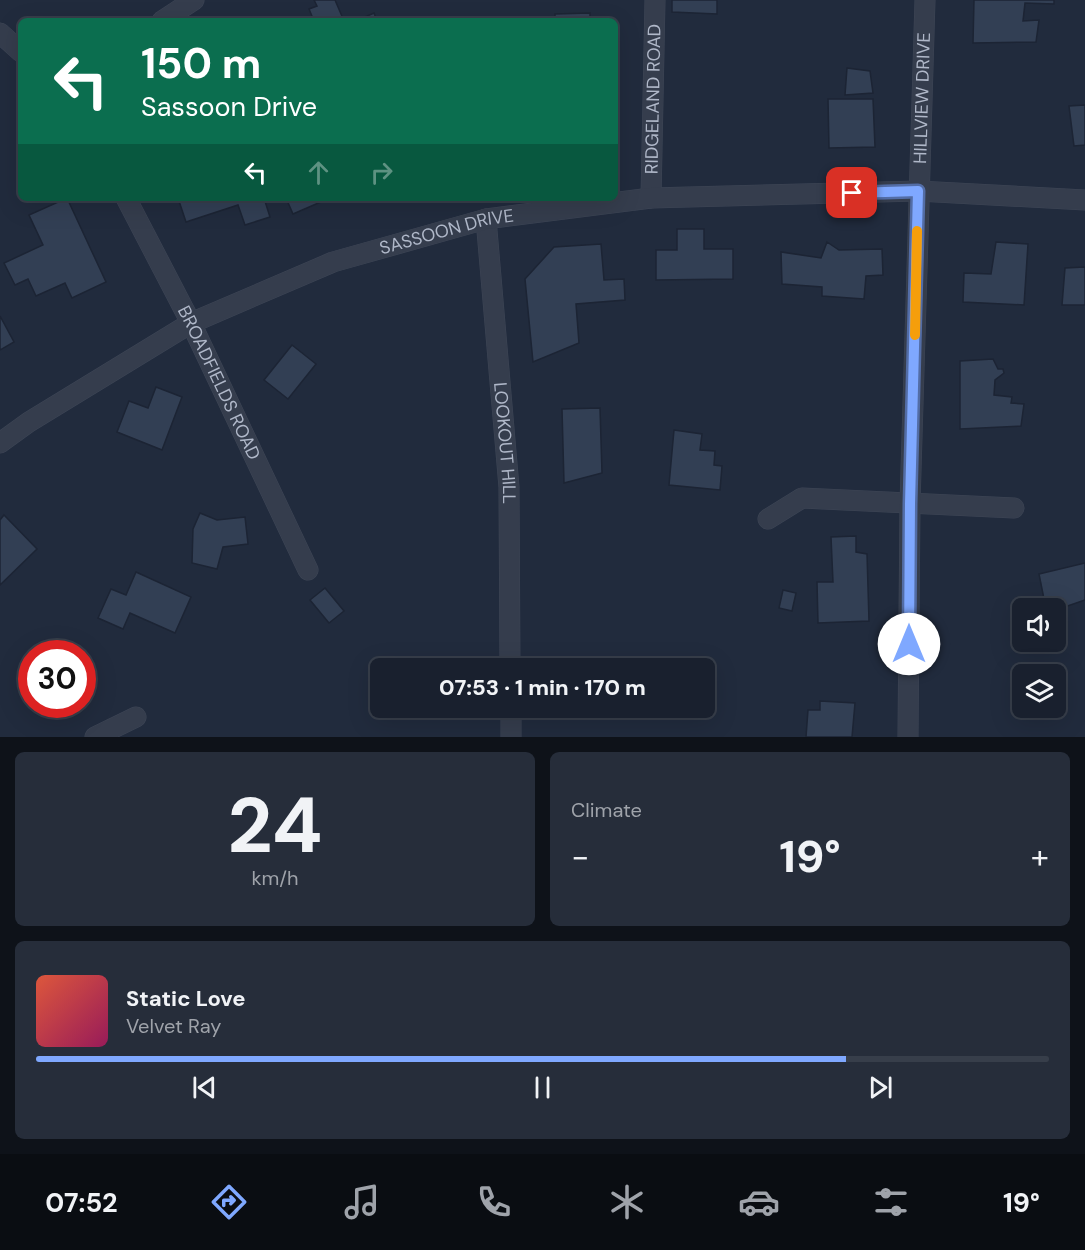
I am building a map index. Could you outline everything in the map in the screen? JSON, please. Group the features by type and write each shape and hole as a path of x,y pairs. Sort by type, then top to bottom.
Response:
{"street":[{"path":"167,18 194,0"},
{"name":"RIDGELAND ROAD","path":"651,198 655,0"},
{"name":"HILLVIEW DRIVE","path":"908,737 910,504 925,0"},
{"path":"0,33 18,49"},
{"name":"SASSOON DRIVE","path":"0,443 29,422 191,323 333,262 486,219 651,198 918,191 1085,200"},
{"name":"BROADFIELDS ROAD","path":"128,201 191,323 308,570"},
{"name":"LOOKOUT HILL","path":"486,219 509,487 510,658"},
{"path":"768,519 802,498 1014,508"},
{"path":"95,737 136,717"},
{"path":"511,718 511,737"}],"building":[{"path":"314,0 335,0 343,18 313,18 309,9 317,6"},
{"path":"672,0 717,0 717,14 672,12"},
{"path":"974,0 1054,0 1054,4 1025,3 1023,21 1039,20 1036,42 973,43"},
{"path":"374,13 376,18 363,18"},
{"path":"590,13 590,18 555,18 555,14"},
{"path":"847,68 870,71 873,93 845,95"},
{"path":"828,99 873,99 875,147 829,148"},
{"path":"1085,105 1085,145 1074,146 1069,106"},
{"path":"60,201 68,201 106,282 72,298 65,283 36,296 28,279 15,285 4,263 43,245 29,215"},
{"path":"179,201 265,201 270,217 245,225 238,205 186,222"},
{"path":"287,201 323,201 293,214"},
{"path":"677,229 704,229 704,249 733,249 733,279 656,280 656,250 677,250"},
{"path":"827,242 839,250 882,249 883,275 866,276 864,299 822,296 822,287 782,284 781,252 821,258"},
{"path":"996,242 1028,244 1024,305 963,302 964,273 991,274"},
{"path":"601,244 604,280 624,279 625,300 576,304 579,343 533,362 525,279 554,247"},
{"path":"1085,267 1085,305 1062,305 1065,268"},
{"path":"0,316 14,342 0,350"},
{"path":"292,345 316,364 288,399 264,380"},
{"path":"993,359 998,369 1003,369 1004,373 995,380 994,395 1012,397 1011,403 1024,404 1021,426 960,429 960,361"},
{"path":"156,387 182,397 162,450 117,432 129,401 148,408"},
{"path":"600,408 602,473 564,483 562,409"},
{"path":"674,430 702,434 700,450 715,451 714,465 722,466 720,490 669,485"},
{"path":"200,513 217,520 245,517 248,544 223,547 217,569 192,563 193,529"},
{"path":"4,515 37,549 0,585 0,520"},
{"path":"856,536 856,552 867,554 869,621 818,623 817,582 833,582 831,537"},
{"path":"1085,563 1085,600 1066,607 1066,598 1044,598 1039,574"},
{"path":"136,572 191,597 175,633 130,613 123,629 98,618 111,589 126,595"},
{"path":"325,588 344,611 329,623 310,600"},
{"path":"783,590 796,593 792,611 779,608"},
{"path":"820,701 855,703 852,737 806,737 808,710 820,710"}],"slow traffic":[{"path":"915,335 917,231"}],"route":[{"path":"852,193 918,191 909,644"}]}
